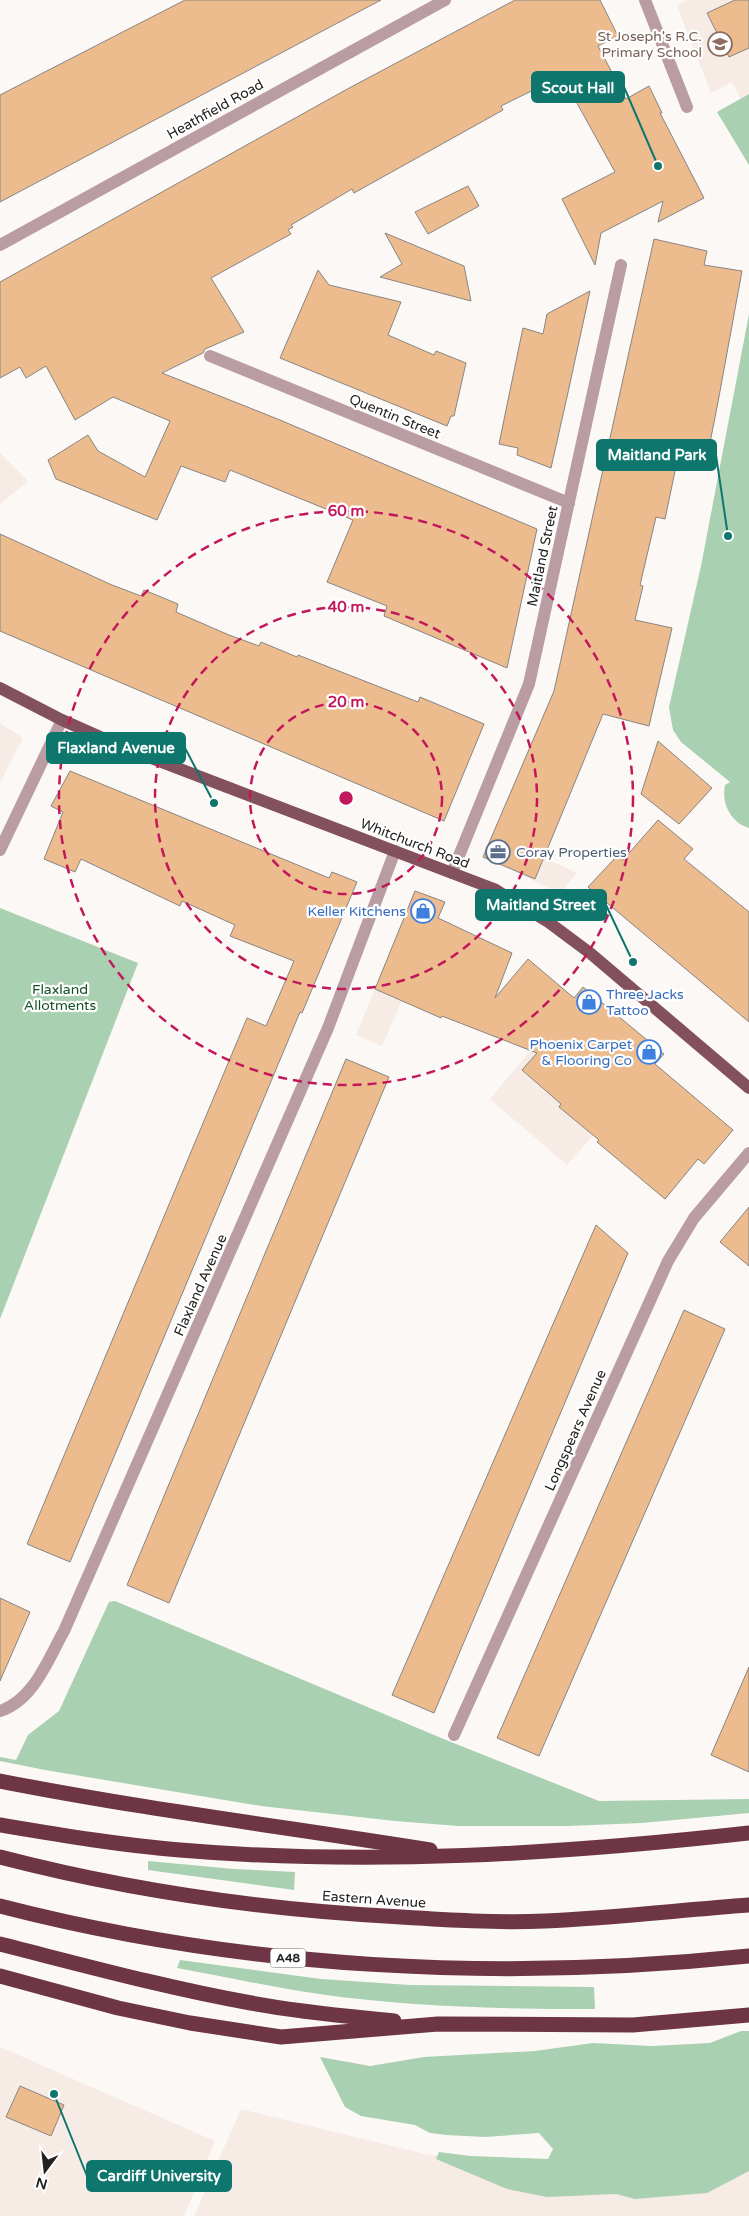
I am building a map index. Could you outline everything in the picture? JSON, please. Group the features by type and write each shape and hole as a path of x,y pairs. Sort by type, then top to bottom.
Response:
{"highway":[{"path":"0,1781 74,1796 463,1856"},
{"path":"0,1825 98,1841 180,1850 312,1857 463,1856 638,1846 749,1833"},
{"name":"Eastern Avenue","path":"0,1858 118,1884 196,1897 341,1914 445,1920 544,1921 749,1905"},
{"name":"A48","path":"0,1906 107,1931 218,1950 310,1960 442,1969 580,1968 684,1963 749,1956"},
{"path":"0,1944 140,1979 250,2003 322,2014 438,2024 633,2025 749,2015"},
{"path":"0,1976 118,2008 190,2023 281,2037 438,2024"}],"main road":[{"name":"Whitchurch Road","path":"0,688 62,720 185,772 494,889 547,921 590,953 749,1088"}],"street":[{"name":"Heathfield Road","path":"0,245 445,0"},
{"path":"645,0 687,107"},
{"name":"Maitland Street","path":"452,873 529,684 621,265"},
{"name":"Quentin Street","path":"210,356 569,504"},
{"path":"0,850 62,720"},
{"name":"Flaxland Avenue","path":"0,1711 21,1700 64,1631 328,1028 394,851"},
{"name":"Longspears Avenue","path":"454,1734 668,1261 694,1218 749,1153"}],"shaded area":[{"name":"St Joseph's R.C. Primary School","path":"687,0 749,0 749,94 740,98 732,82 711,93 677,6"},
{"path":"0,453 28,481 0,504"},
{"path":"0,723 23,738 0,783"},
{"path":"492,837 577,873 560,893 483,857"},
{"path":"415,891 445,902 382,1046 356,1035"},
{"path":"583,987 664,1054 567,1165 490,1099"},
{"path":"0,2047 215,2141 184,2216 0,2216"},
{"path":"241,2109 429,2155 554,2160 749,2129 749,2216 194,2216"}],"green space":[{"path":"749,94 749,165 717,112"},
{"path":"749,314 749,828 732,817 726,805 725,785 730,782 681,742 673,730 669,707 701,566"},
{"name":"Flaxland Allotments","path":"0,908 138,963 0,1319"},
{"path":"115,1601 446,1740 599,1801 749,1799 749,1813 642,1823 568,1826 458,1826 261,1806 0,1761 0,1757 16,1760 28,1735 59,1711 109,1602"},
{"path":"148,1861 234,1869 295,1872 294,1890 148,1870"},
{"path":"180,1960 321,1979 410,1985 594,1987 595,2009 457,2006 388,2002 319,1994 177,1968"},
{"path":"741,2031 749,2031 749,2171 707,2193 635,2199 616,2194 547,2197 507,2189 436,2159 439,2152 470,2156 548,2159 553,2149 539,2133 485,2137 446,2135 430,2133 415,2125 361,2116 345,2107 320,2057 370,2066 424,2057 535,2051 593,2043 652,2046 710,2043"}],"building":[{"path":"185,0 381,0 0,202 0,95"},
{"path":"515,0 600,0 618,36 598,46 626,99 649,86 662,113 660,113 704,198 658,222 663,201 601,233 595,265 562,199 615,172 562,76 501,106 503,110 354,193 352,189 291,225 293,227 288,230 291,234 211,278 244,332 205,349 203,353 162,373 280,420 537,529 507,668 384,616 387,606 327,582 353,520 230,470 225,482 181,466 157,520 56,479 48,460 88,435 98,451 145,477 170,421 113,397 75,420 46,366 26,378 20,367 0,378 0,282 351,87"},
{"path":"735,0 749,0 749,48 729,57 707,13"},
{"path":"468,186 479,206 428,234 415,212"},
{"path":"385,233 464,266 471,301 380,277 402,264"},
{"path":"654,239 707,251 704,265 742,271 718,402 706,463 678,457 665,519 656,517 640,585 643,586 635,620 672,628 649,726 603,714 535,879 483,857 554,691"},
{"path":"318,270 329,285 401,302 388,335 434,355 436,351 466,363 454,416 451,416 447,426 280,358"},
{"path":"590,291 551,468 517,455 518,448 499,444 523,328 543,334 547,314"},
{"path":"0,534 112,585 141,596 144,590 178,604 176,612 229,635 259,646 261,642 297,657 298,655 418,702 420,697 484,724 444,821 0,631"},
{"path":"658,741 712,788 679,824 641,794"},
{"path":"70,771 329,878 332,872 357,882 302,1013 300,1012 70,1562 27,1544 247,1018 266,1026 294,961 230,936 235,925 182,901 180,906 81,859 75,872 44,859 63,812 51,806"},
{"path":"658,820 693,849 684,859 749,912 749,1022 588,887 617,856 623,860"},
{"path":"415,891 445,902 438,918 512,953 495,998 528,959 574,998 583,987 664,1054 655,1064 733,1130 704,1164 698,1159 665,1199 597,1142 599,1140 559,1107 561,1104 522,1070 537,1053 442,1016 441,1018 375,989"},
{"path":"346,1059 389,1077 169,1603 127,1585"},
{"path":"749,1207 749,1266 720,1242"},
{"path":"596,1225 628,1253 434,1713 392,1695"},
{"path":"684,1310 725,1329 539,1756 497,1738"},
{"path":"0,1598 30,1612 0,1681"},
{"path":"749,1667 749,1772 711,1755"},
{"path":"20,2086 64,2105 51,2136 6,2117"}],"place":[{"name":"St Joseph's R.C. Primary School","path":"720,44"},
{"name":"Scout Hall","path":"658,166"},
{"name":"Maitland Park","path":"728,536"},
{"name":"Flaxland Avenue","path":"214,803"},
{"name":"Coray Properties","path":"498,852"},
{"name":"Keller Kitchens","path":"423,911"},
{"name":"Maitland Street","path":"633,962"},
{"name":"Three Jacks Tattoo","path":"589,1002"},
{"name":"Phoenix Carpet & Flooring Co","path":"649,1052"},
{"name":"Cardiff University","path":"54,2094"}]}
